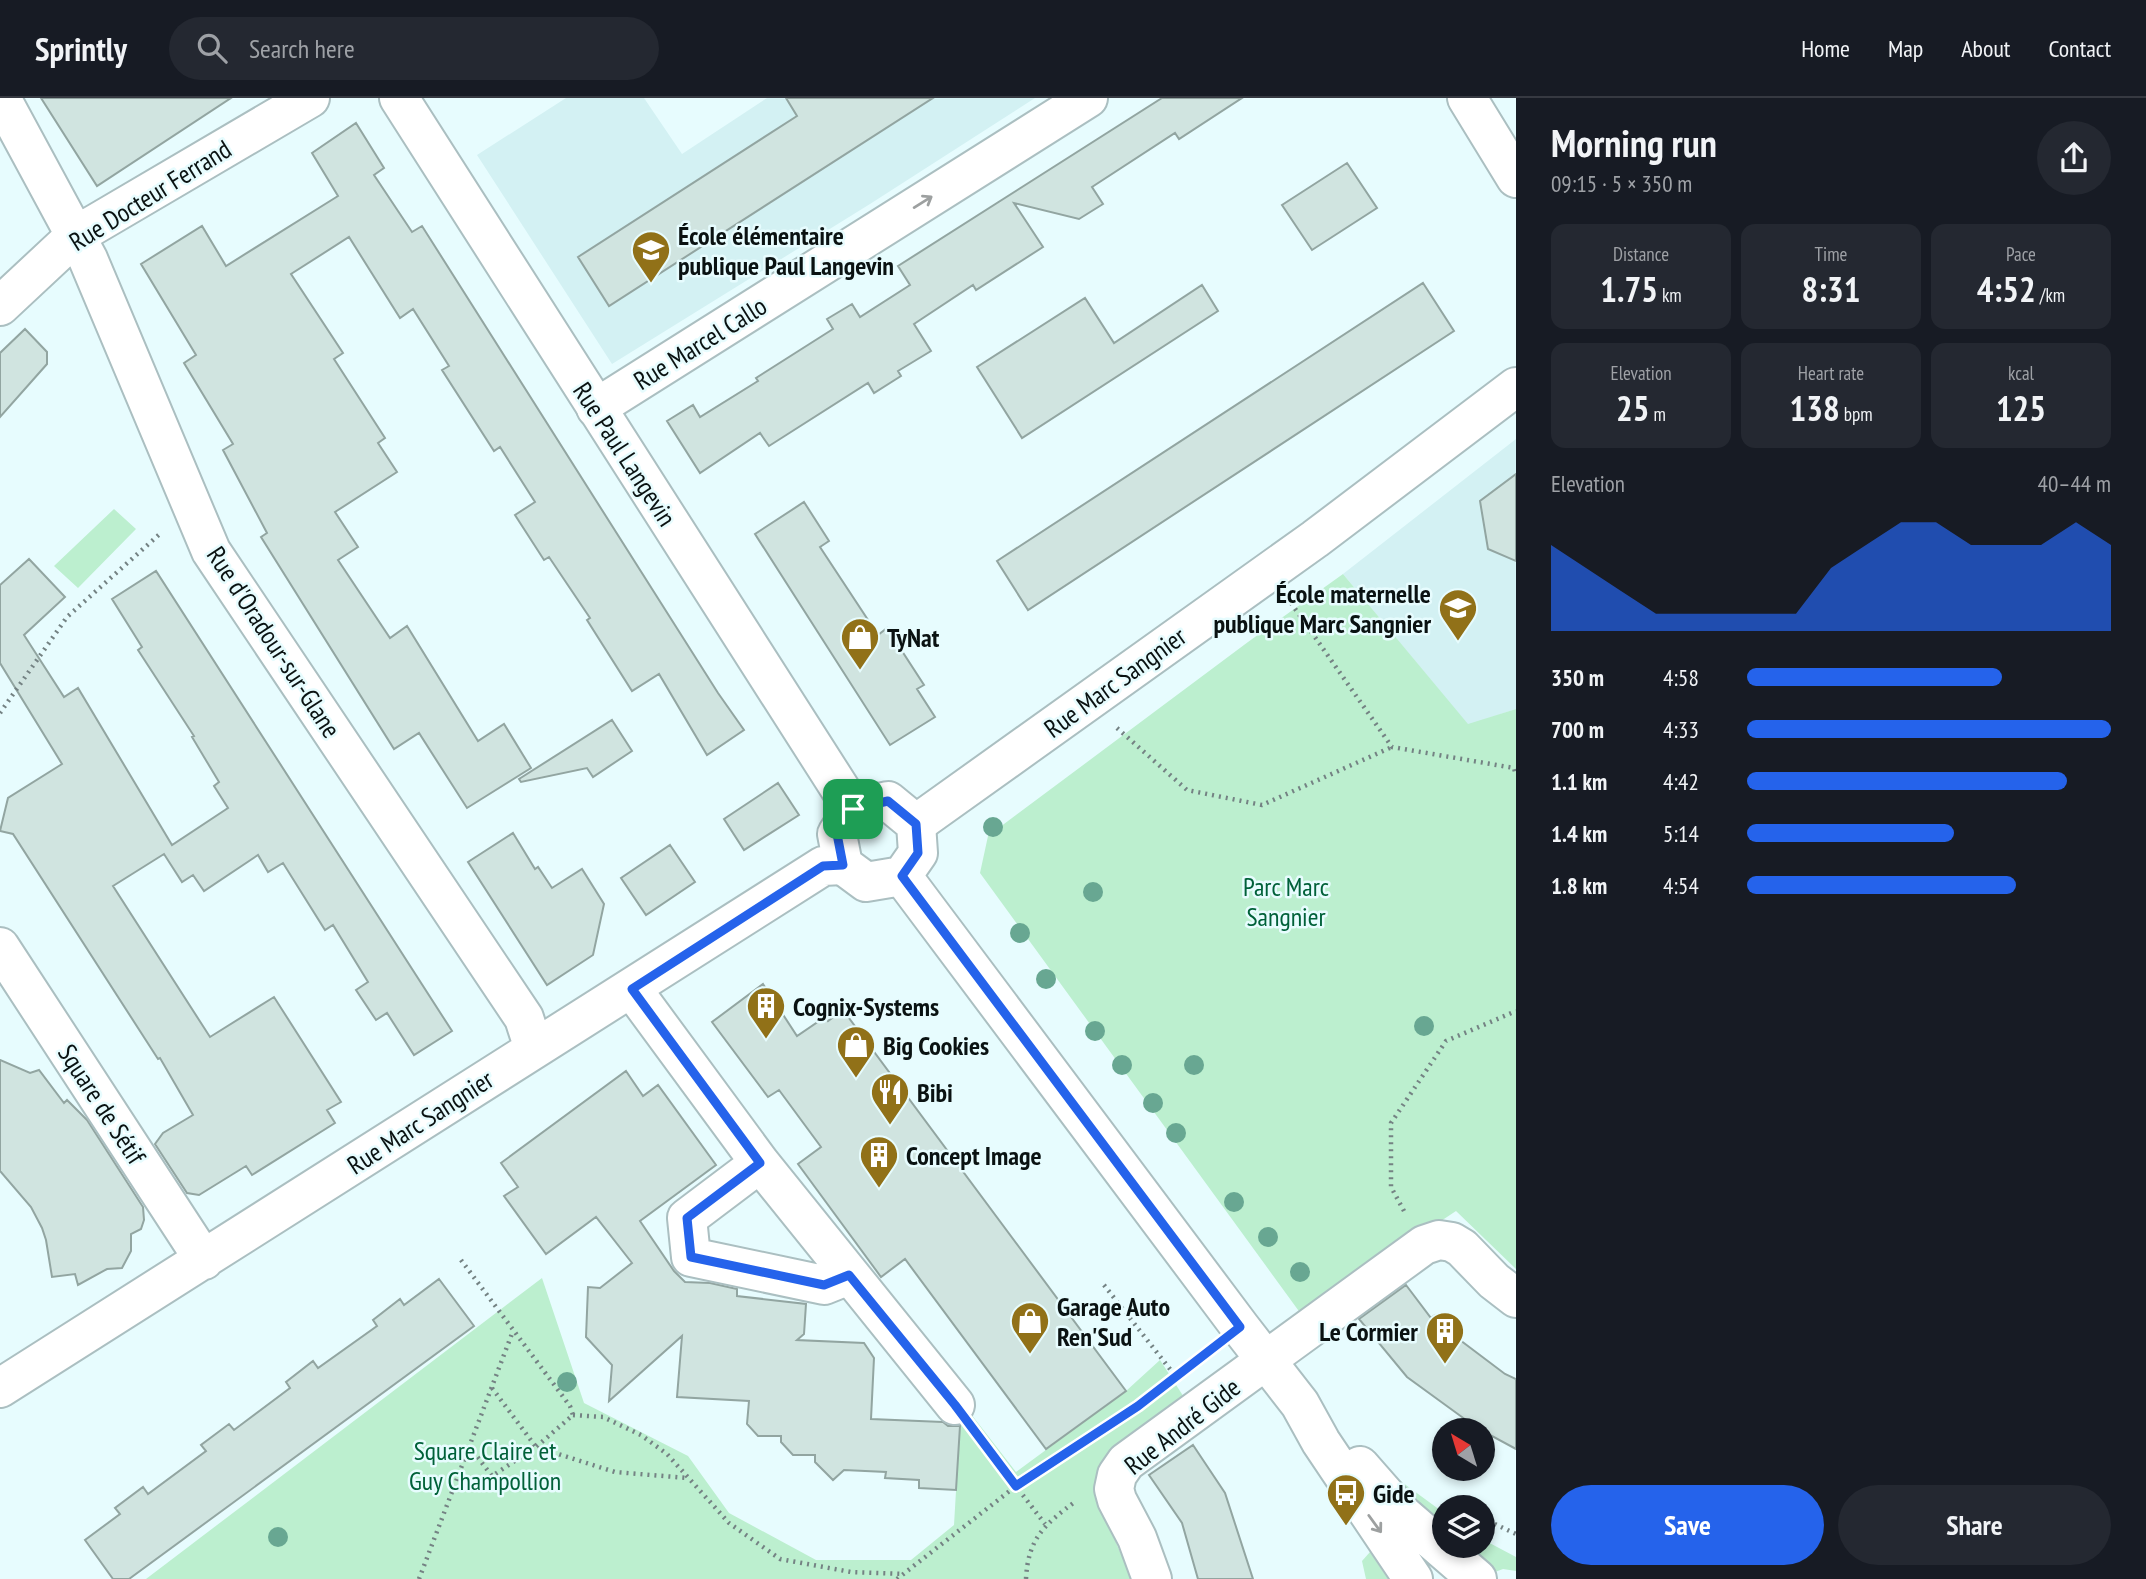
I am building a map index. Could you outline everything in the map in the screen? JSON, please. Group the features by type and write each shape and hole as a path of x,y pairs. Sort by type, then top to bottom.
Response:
{"street":[{"name":"Rue d'Oradour-sur-Glane","path":"1,98 88,259 211,551 524,1017 534,1049"},
{"name":"Rue Docteur Ferrand","path":"0,306 75,236 310,98"},
{"name":"Rue Paul Langevin","path":"399,98 853,809"},
{"name":"Rue Marcel Callo","path":"596,408 1088,98"},
{"path":"1466,98 1516,178"},
{"name":"Rue Marc Sangnier","path":"916,824 1315,539 1516,387"},
{"path":"888,801 916,824 918,853 902,876 866,882 843,865 837,834 853,809 888,801"},
{"name":"Rue Marc Sangnier","path":"0,1388 823,866 843,865"},
{"path":"902,876 1300,1404 1361,1504 1413,1579"},
{"name":"Square de Sétif","path":"0,947 204,1260"},
{"path":"632,989 760,1163 955,1405"},
{"path":"760,1163 687,1218 691,1257 824,1285 849,1275"},
{"path":"1424,1245 1439,1240 1462,1248 1494,1281 1516,1298"},
{"name":"Rue André Gide","path":"1152,1579 1137,1538 1114,1489 1117,1475 1126,1462 1424,1245"},
{"path":"1300,1404 1332,1433 1403,1515 1477,1579"}],"path":[{"path":"0,713 67,617 193,505"},
{"path":"1269,571 1392,747"},
{"path":"1087,702 1187,790 1262,805 1392,747 1515,768 1516,776"},
{"path":"1424,1245 1391,1187 1391,1123 1446,1041 1516,1011"},
{"path":"461,1260 570,1406 573,1415"},
{"path":"1104,1286 1176,1376 1196,1409"},
{"path":"419,1579 513,1330"},
{"path":"1166,1383 1176,1376"},
{"path":"491,1387 536,1447 615,1472 688,1478"},
{"path":"955,1405 1045,1524"},
{"path":"469,1446 492,1476 536,1447 573,1415 603,1417 641,1435 667,1454 729,1523 780,1559 851,1572 903,1574"},
{"path":"897,1579 1016,1486 1104,1428"},
{"path":"1026,1579 1027,1559 1045,1524 1126,1462"},
{"path":"1495,1524 1516,1534"}],"shaded area":[{"name":"École élémentaire publique Paul Langevin","path":"566,98 644,98 682,154 767,98 1035,98 612,364 477,155"},
{"name":"École maternelle publique Marc Sangnier","path":"1516,439 1516,709 1468,725 1343,574"}],"green space":[{"path":"114,509 136,529 78,588 54,566"},
{"name":"Parc Marc Sangnier","path":"1343,574 1468,724 1516,709 1516,1269 1456,1211 1301,1314 980,873 988,836"},
{"name":"Square Claire et Guy Champollion","path":"542,1278 584,1403 688,1456 729,1513 816,1560 911,1560 954,1525 960,1423 971,1414 1016,1472 1126,1391 1160,1360 1189,1405 1114,1457 1097,1476 1095,1483 1096,1497 1132,1579 146,1579"},
{"path":"1359,1447 1365,1449 1395,1477 1432,1504 1432,1529 1369,1462"},
{"path":"1495,1546 1516,1557 1516,1571 1503,1569 1490,1574 1467,1558 1495,1558"},
{"path":"1370,1552 1388,1579 1366,1579 1362,1561"}],"building":[{"path":"41,98 231,98 97,186"},
{"path":"786,98 933,98 609,306 578,257 797,116"},
{"path":"1162,98 1242,98 1179,139 1175,133 1092,187 1103,204 1079,219 1014,203 1043,247 976,290 973,285 914,324 931,351 898,371 901,376 874,393 868,383 769,446 760,433 700,473 667,421 693,405 700,417 833,329 827,319 852,304 860,317 910,285 898,266"},
{"path":"356,123 384,168 374,175 412,232 422,226 744,730 707,755 659,674 632,691 587,620 590,618 549,557 544,560 515,515 535,502 500,447 494,451 442,370 449,366 413,309 400,318 349,237 291,274 343,353 334,359 385,438 378,443 397,472 335,512 358,547 338,560 390,638 407,626 478,741 504,724 531,768 467,808 419,733 394,749 261,537 267,533 223,450 233,444 184,363 196,355 141,264 202,226 226,266 338,196 312,153"},
{"path":"1347,163 1377,208 1312,250 1282,205"},
{"path":"1423,283 1454,331 1028,610 997,561"},
{"path":"1202,285 1218,311 1022,438 977,367 1085,298 1114,343"},
{"path":"25,329 47,352 47,364 0,417 0,353"},
{"path":"1516,474 1516,561 1488,549 1480,501"},
{"path":"804,502 829,541 820,547 878,635 887,628 924,685 917,689 935,717 890,745 755,534"},
{"path":"29,559 65,597 24,635 64,697 78,688 172,845 228,808 214,786 219,782 192,737 194,736 138,650 142,647 112,599 156,571 452,1031 414,1055 387,1013 376,1020 356,990 368,982 333,925 325,930 283,863 268,872 258,855 204,891 193,875 182,882 164,854 113,886 210,1037 274,997 341,1102 327,1110 335,1123 252,1175 246,1166 199,1195 187,1193 155,1144 163,1133 193,1115 160,1058 158,1059 13,834 0,831 8,798 62,764 0,663 0,585"},
{"path":"612,720 632,751 593,777 587,768 521,782 519,779"},
{"path":"778,783 799,815 744,850 724,819"},
{"path":"513,833 535,869 538,867 552,888 582,869 604,904 593,955 547,985 468,862"},
{"path":"670,845 695,882 646,915 621,878"},
{"path":"763,984 797,1036 825,1017 828,1021 843,1010 1126,1391 1046,1449 905,1259 881,1277 798,1164 821,1147 779,1090 768,1097 712,1022"},
{"path":"0,1060 30,1073 39,1070 64,1103 67,1100 87,1120 143,1207 144,1220 141,1229 131,1234 131,1251 122,1268 107,1269 78,1285 75,1274 52,1277 42,1228 31,1207 0,1171"},
{"path":"626,1071 643,1096 658,1085 716,1165 640,1221 674,1271 685,1282 710,1283 737,1289 737,1296 806,1304 804,1334 797,1340 864,1343 874,1358 871,1419 943,1422 948,1426 960,1426 956,1490 919,1488 919,1480 885,1478 886,1472 844,1470 833,1480 815,1462 815,1455 793,1455 781,1442 781,1436 758,1436 747,1424 749,1401 677,1397 682,1336 609,1401 612,1365 586,1337 588,1287 600,1288 632,1263 596,1217 546,1254 504,1196 518,1187 501,1163"},
{"path":"439,1279 474,1326 129,1579 113,1579 85,1540 120,1514 115,1508 143,1487 148,1494 206,1451 201,1445 229,1424 234,1430 290,1388 286,1382 313,1361 318,1368 377,1326 373,1320 400,1299 404,1305"},
{"name":"Le Cormier","path":"1406,1285 1431,1318 1435,1315 1456,1337 1505,1374 1516,1379 1516,1449 1495,1438 1495,1418 1463,1418 1407,1377 1359,1319"},
{"path":"1193,1445 1225,1493 1253,1579 1198,1579 1182,1523 1149,1475"}],"place":[{"name":"École élémentaire publique Paul Langevin","path":"651,284"},
{"name":"École maternelle publique Marc Sangnier","path":"1458,642"},
{"name":"TyNat","path":"860,671"},
{"name":"Cognix-Systems","path":"766,1040"},
{"name":"Big Cookies","path":"856,1079"},
{"name":"Bibi","path":"890,1126"},
{"name":"Concept Image","path":"879,1189"},
{"name":"Garage Auto Ren'Sud","path":"1030,1355"},
{"name":"Le Cormier","path":"1445,1365"},
{"name":"Gide","path":"1346,1527"}],"route":[{"path":"888,801 916,824 918,853 902,876 1240,1327 1138,1406 1016,1486 955,1405 849,1275 824,1285 691,1257 687,1218 760,1163 632,989 823,866 843,865 837,834 853,809 888,801"}]}
